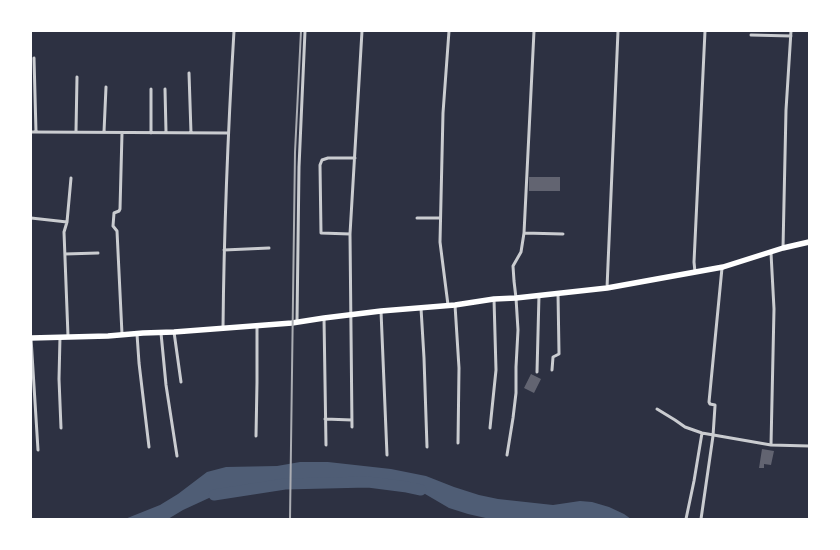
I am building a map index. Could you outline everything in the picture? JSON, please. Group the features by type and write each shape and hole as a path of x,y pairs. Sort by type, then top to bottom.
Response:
{"main road":[{"path":"31,338 223,329 607,288 723,266 809,242"}],"street":[{"path":"223,329 228,133 234,31"},
{"path":"297,322 299,168 305,31"},
{"path":"352,427 350,234 362,31"},
{"path":"449,31 443,113 440,242 459,368 458,443"},
{"path":"507,456 516,393 518,330 513,266 521,252 524,233 534,31"},
{"path":"607,288 618,31"},
{"path":"695,272 705,31"},
{"path":"751,34 791,33 786,110 783,248"},
{"path":"34,58 36,132"},
{"path":"189,73 191,133"},
{"path":"76,131 77,77"},
{"path":"104,132 106,87"},
{"path":"151,89 151,133"},
{"path":"166,89 166,132"},
{"path":"31,132 228,133"},
{"path":"122,133 120,209 114,213 113,224 117,231 122,334"},
{"path":"350,234 322,233 320,165 322,160 328,158 355,158"},
{"path":"68,337 64,232 67,222 71,178"},
{"path":"31,218 67,222"},
{"path":"417,218 440,218"},
{"path":"524,233 563,234"},
{"path":"224,250 269,248"},
{"path":"65,254 98,253"},
{"path":"771,253 774,309 771,445"},
{"path":"701,519 715,405 709,402 723,266"},
{"path":"552,370 552,357 559,354 558,293"},
{"path":"537,372 539,295"},
{"path":"490,428 496,370 494,299"},
{"path":"421,307 427,448"},
{"path":"381,311 387,456"},
{"path":"324,318 326,445"},
{"path":"256,436 257,326"},
{"path":"174,332 181,382"},
{"path":"137,333 140,376 149,447"},
{"path":"160,333 177,456"},
{"path":"31,338 38,450"},
{"path":"60,338 61,428"},
{"path":"657,409 685,427 712,436 771,445 809,446"},
{"path":"325,419 352,420"},
{"path":"686,519 702,433"}],"water":[{"path":"300,462 328,462 391,469 426,476 479,495 498,499 553,505 580,501 592,502 609,507 631,519 490,519 449,508 420,491 406,486 392,483 332,481 262,486 231,491 209,498 168,519 125,519 160,505 207,472 226,467 277,466"}],"building":[{"path":"529,177 560,177 560,191 529,191"},
{"path":"531,374 541,379 534,393 524,388"},
{"path":"762,449 774,451 771,465 764,464 764,468 759,468"}],"waterway":[{"path":"214,495 285,484 368,482 421,490"}],"railway":[{"path":"290,519 295,152 301,31"}]}
